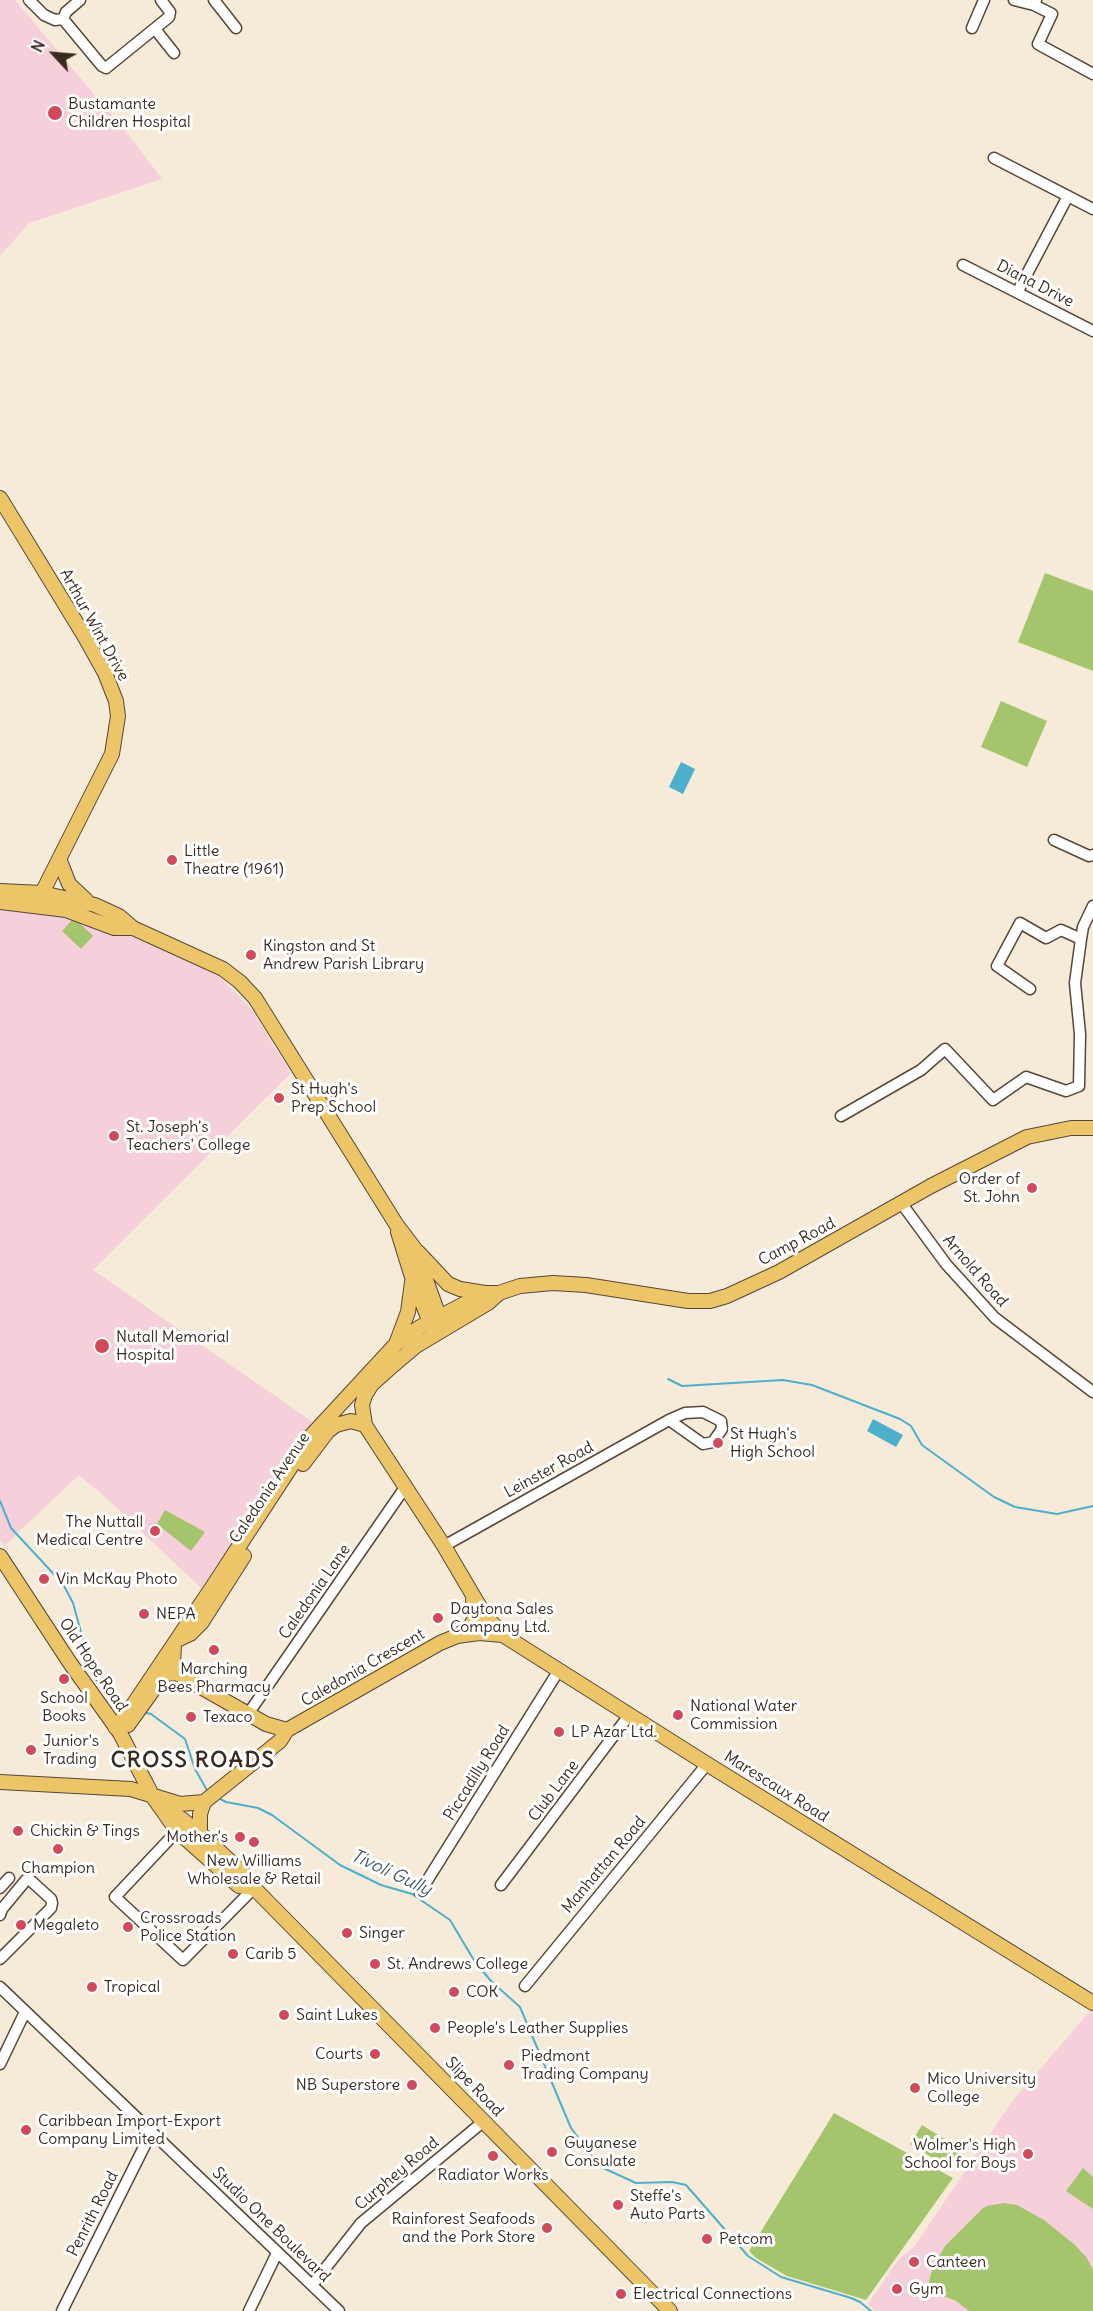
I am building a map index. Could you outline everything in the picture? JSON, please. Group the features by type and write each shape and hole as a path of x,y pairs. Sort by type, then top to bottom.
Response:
{"main road":[{"name":"Arthur Wint Drive","path":"0,498 86,637 105,673 116,701 118,716 112,754 41,900"},
{"path":"60,861 69,884 79,895 119,916 133,928 223,969 255,998 396,1224 415,1248 448,1284 460,1289 492,1293"},
{"path":"0,891 41,900 95,905"},
{"path":"0,902 41,900 114,928 133,928"},
{"name":"Camp Road","path":"434,1319 492,1293 520,1286 553,1283 586,1285 688,1301 710,1301 740,1291 778,1272 931,1186 1027,1137 1071,1128 1093,1128"},
{"path":"365,1425 362,1405 372,1384 416,1346 440,1332 412,1277 396,1224"},
{"path":"415,1248 434,1319"},
{"path":"396,1344 410,1305 412,1277"},
{"name":"Camp Road","path":"440,1332 488,1303 492,1293"},
{"name":"Caledonia Avenue","path":"134,1711 174,1642 311,1436 396,1344 434,1319"},
{"name":"Caledonia Avenue","path":"174,1642 190,1634 202,1622 306,1459 328,1431 343,1421 365,1425"},
{"name":"Marescaux Road","path":"365,1425 444,1546 472,1598 503,1635 1093,2003"},
{"name":"Old Hope Road","path":"0,1556 70,1663 118,1730 153,1797"},
{"name":"Caledonia Crescent","path":"210,1797 273,1747 287,1731 470,1627 474,1620 475,1606 472,1598"},
{"name":"Caledonia Crescent","path":"457,1636 479,1633 503,1635"},
{"path":"174,1642 173,1666 176,1673"},
{"path":"118,1730 161,1679 167,1674 176,1673 266,1724 287,1731"},
{"path":"0,1782 131,1789 180,1804 210,1797"},
{"name":"Slipe Road","path":"153,1797 177,1831 239,1886 254,1888"},
{"name":"Slipe Road","path":"153,1797 200,1833 246,1876 254,1888 670,2311"},
{"path":"200,1833 200,1814 210,1797"}],"street":[{"path":"29,0 44,15 55,20 63,19"},
{"path":"63,19 66,12 80,0"},
{"path":"63,19 105,68 155,29 170,14 160,0"},
{"path":"214,0 236,28"},
{"path":"972,28 984,0"},
{"path":"1014,0 1035,3 1052,14 1038,44 1093,74"},
{"path":"155,29 174,53"},
{"path":"994,158 1093,209"},
{"path":"1018,291 1068,196"},
{"name":"Diana Drive","path":"963,265 1093,331"},
{"path":"1054,840 1089,856 1093,855"},
{"path":"841,1116 921,1070 945,1048 993,1100 1026,1077 1066,1091 1079,1086 1080,1034 1075,982 1083,927 1093,906"},
{"path":"1030,989 997,966 1020,923 1046,938 1061,930 1081,939"},
{"name":"Arnold Road","path":"902,1204 946,1264 995,1318 1093,1392"},
{"name":"Leinster Road","path":"444,1546 669,1420"},
{"name":"Caledonia Lane","path":"248,1714 406,1486"},
{"name":"Piccadilly Road","path":"420,1892 559,1670"},
{"name":"Club Lane","path":"501,1885 630,1714"},
{"name":"Manhattan Road","path":"525,1986 707,1764"},
{"path":"177,1831 115,1897 183,1960 254,1888"},
{"path":"0,1888 9,1878"},
{"path":"0,1915 2,1909 29,1879 52,1903 51,1908 0,1959"},
{"name":"Studio One Boulevard","path":"0,1987 339,2311"},
{"path":"0,2064 25,2012"},
{"name":"Curphey Road","path":"313,2284 361,2223 484,2121"},
{"name":"Penrith Road","path":"62,2311 152,2131"},
{"path":"249,2311 278,2253"}],"shaded area":[{"name":"Bustamante Children Hospital","path":"0,0 15,0 135,143 162,179 29,223 0,256"},
{"path":"0,905 79,915 176,955 219,977 249,1006 291,1073 93,1270 313,1422 201,1588 79,1475 4,1546 0,1539"},
{"name":"Wolmer's High School for Boys","path":"1090,2011 1093,2013 1093,2311 875,2311 868,2304 898,2260 914,2247 1011,2103"}],"green space":[{"path":"1045,573 1093,591 1093,671 1018,642"},
{"path":"1001,701 1047,721 1027,767 981,747"},
{"path":"74,918 93,936 81,949 62,931"},
{"path":"165,1510 205,1532 191,1551 157,1524"},
{"path":"834,2113 953,2178 866,2300 787,2276 756,2258 749,2251"},
{"path":"922,2125 962,2150 951,2169 910,2144"},
{"path":"1083,2168 1093,2177 1093,2209 1066,2191"},
{"path":"1004,2203 1017,2205 1044,2220 1087,2258 1093,2270 1093,2311 969,2311 956,2301 927,2289 933,2267 945,2246 982,2209"}],"water":[{"path":"681,762 695,769 683,794 669,787"},
{"path":"873,1419 903,1435 896,1447 867,1431"}],"waterway":[{"path":"668,1379 682,1386 783,1380 812,1385 900,1419 911,1426 922,1445 994,1497 1015,1507 1057,1514 1093,1506"},
{"name":"Tivoli Gully","path":"0,1501 11,1528 63,1584 73,1603 93,1676 126,1708"},
{"name":"Tivoli Gully","path":"143,1712 151,1714 185,1739 195,1769 208,1792"},
{"name":"Tivoli Gully","path":"218,1798 226,1802 258,1808 272,1815 340,1865 381,1885 412,1894 450,1920 475,1962 491,1981 520,2007 571,2128 599,2166 636,2183 672,2182 686,2185 748,2256 781,2277 851,2298 871,2311"}],"place":[{"name":"Bustamante Children Hospital","path":"55,113"},
{"name":"Little Theatre (1961)","path":"172,860"},
{"name":"Kingston and St Andrew Parish Library","path":"251,955"},
{"name":"St Hugh's Prep School","path":"279,1098"},
{"name":"St. Joseph's Teachers' College","path":"114,1136"},
{"name":"Order of St. John","path":"1032,1188"},
{"name":"Nutall Memorial Hospital","path":"102,1346"},
{"name":"St Hugh's High School","path":"718,1443"},
{"name":"The Nuttall Medical Centre","path":"155,1531"},
{"name":"Vin McKay Photo","path":"44,1579"},
{"name":"NEPA","path":"144,1614"},
{"name":"Daytona Sales Company Ltd.","path":"438,1618"},
{"name":"Marching Bees Pharmacy","path":"214,1650"},
{"name":"School Books","path":"64,1679"},
{"name":"National Water Commission","path":"678,1715"},
{"name":"Texaco","path":"191,1717"},
{"name":"LP Azar Ltd.","path":"559,1732"},
{"name":"Junior's Trading","path":"31,1750"},
{"name":"Chickin & Tings","path":"18,1831"},
{"name":"Mother's","path":"240,1837"},
{"name":"New Williams Wholesale & Retail","path":"254,1842"},
{"name":"Champion","path":"58,1849"},
{"name":"Megaleto","path":"21,1925"},
{"name":"Crossroads Police Station","path":"128,1927"},
{"name":"Singer","path":"347,1933"},
{"name":"Carib 5","path":"233,1954"},
{"name":"St. Andrews College","path":"375,1964"},
{"name":"Tropical","path":"92,1987"},
{"name":"COK","path":"454,1992"},
{"name":"Saint Lukes","path":"284,2015"},
{"name":"People's Leather Supplies","path":"435,2028"},
{"name":"Courts","path":"375,2054"},
{"name":"Piedmont Trading Company","path":"509,2065"},
{"name":"NB Superstore","path":"412,2085"},
{"name":"Mico University College","path":"915,2088"},
{"name":"Caribbean Import-Export Company Limited","path":"26,2130"},
{"name":"Guyanese Consulate","path":"552,2152"},
{"name":"Wolmer's High School for Boys","path":"1028,2154"},
{"name":"Radiator Works","path":"493,2156"},
{"name":"Steffe's Auto Parts","path":"618,2205"},
{"name":"Rainforest Seafoods and the Pork Store","path":"547,2228"},
{"name":"Petcom","path":"707,2239"},
{"name":"Canteen","path":"914,2262"},
{"name":"Gym","path":"897,2289"},
{"name":"Electrical Connections","path":"621,2294"}],"district":[{"name":"CROSS ROADS","path":"193,1761"}]}
